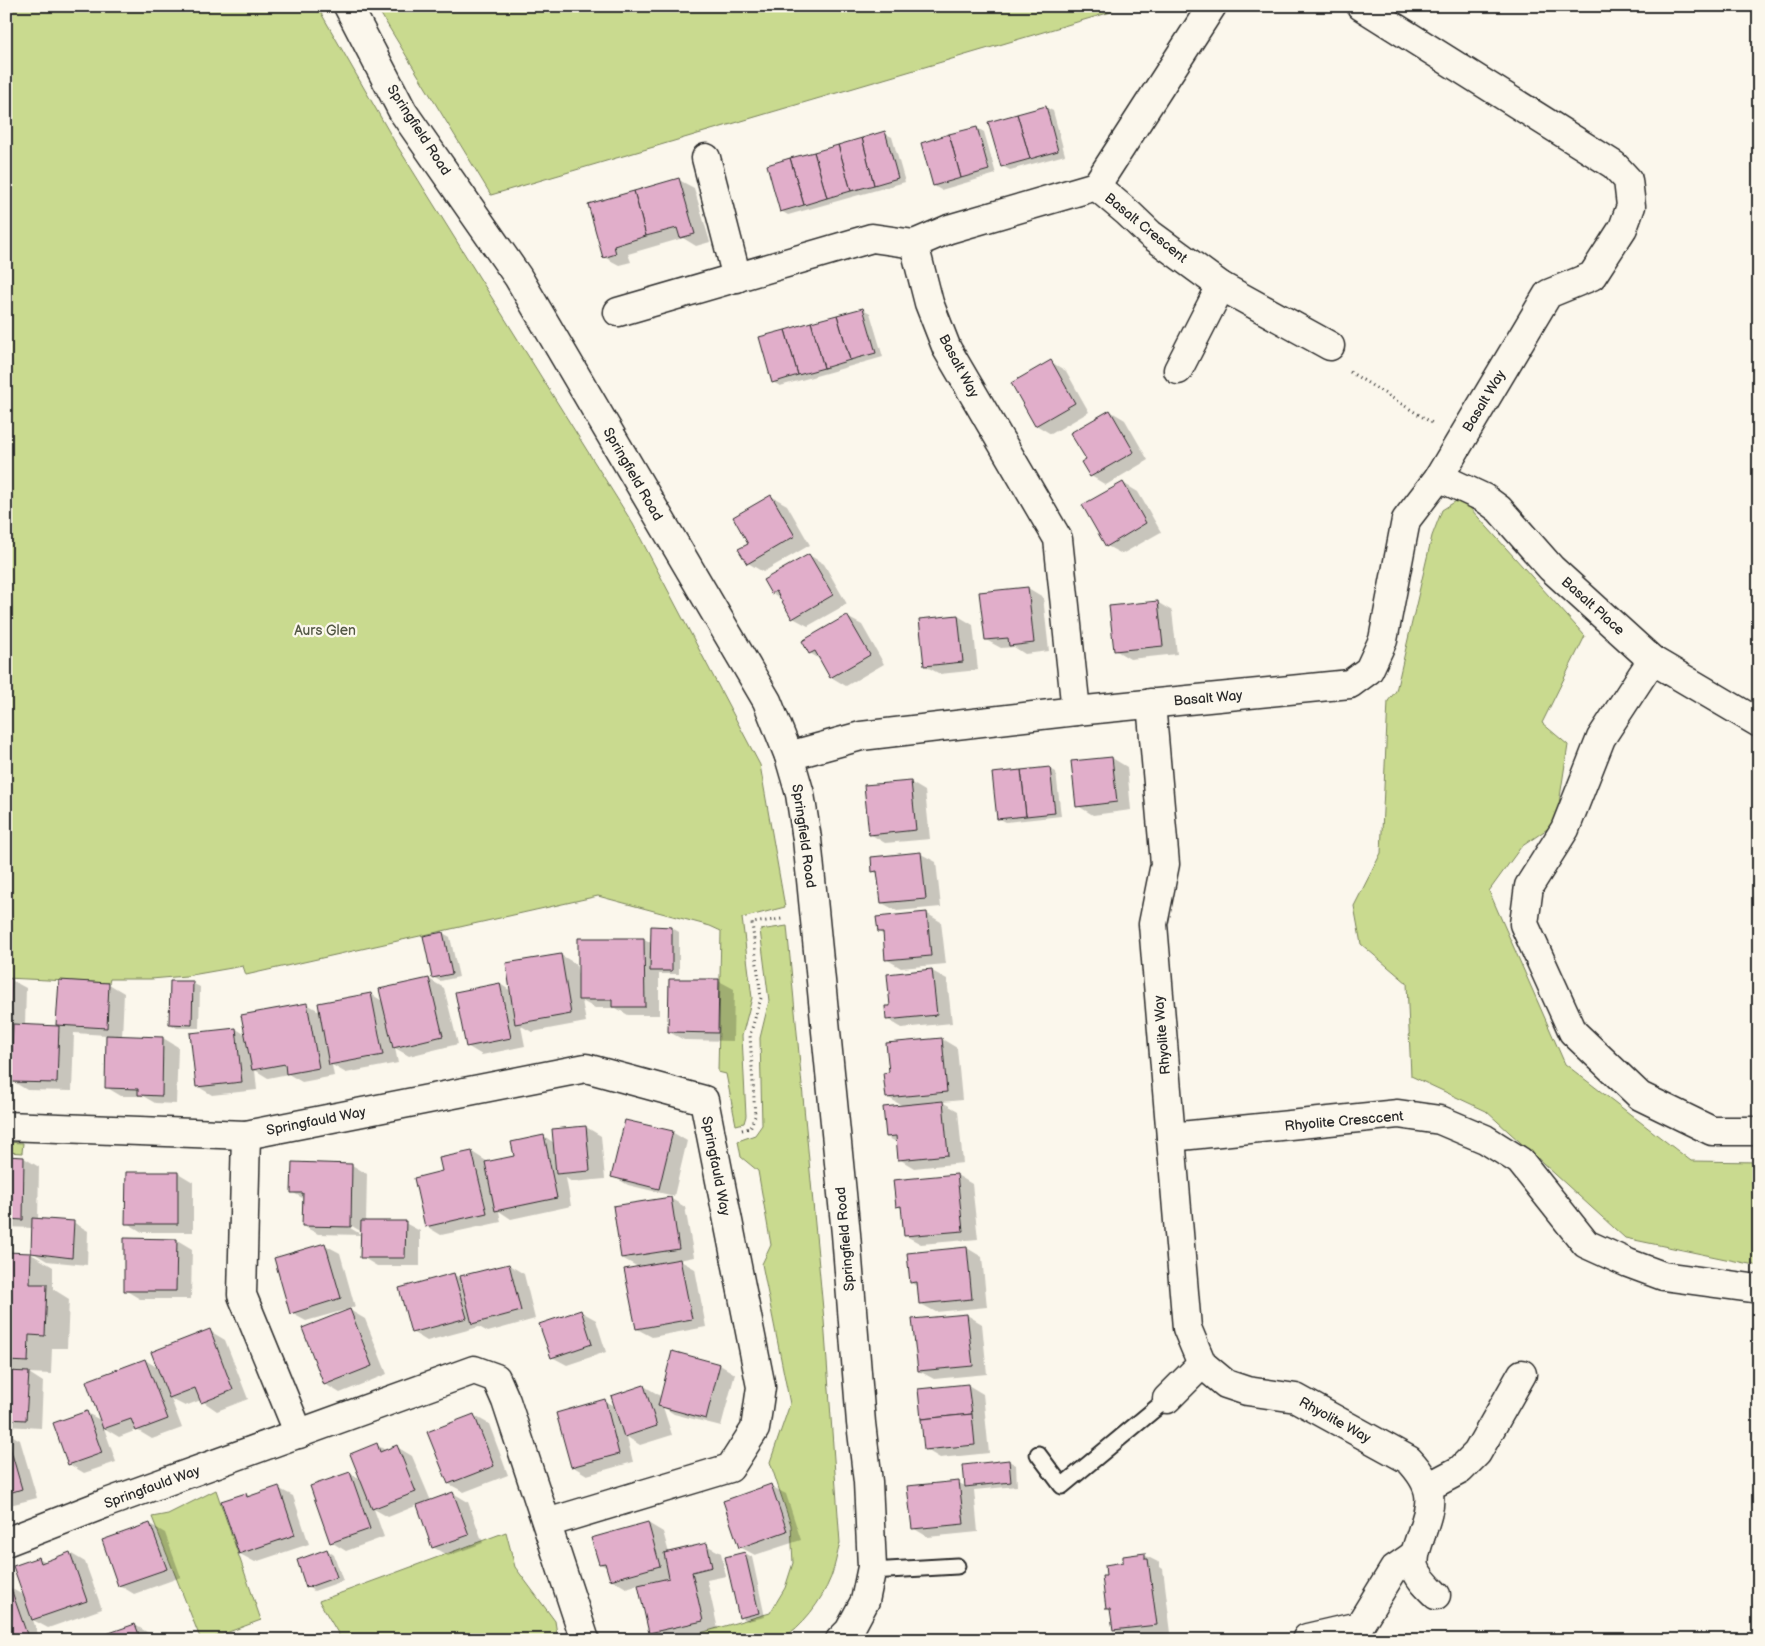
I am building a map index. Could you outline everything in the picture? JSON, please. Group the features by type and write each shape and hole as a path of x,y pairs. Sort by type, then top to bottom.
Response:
{"street":[{"name":"Springfield Road","path":"348,6 404,112 523,285 767,701 789,756 800,794 807,839 868,1482 871,1571 865,1601 848,1637"},
{"path":"618,312 872,238 914,244 949,229 1096,186 1212,6"},
{"name":"Basalt Way","path":"789,756 861,736 1076,711 1350,684 1369,670 1383,640 1406,520 1439,477 1548,294 1592,276 1624,228 1632,206 1628,180 1614,166 1361,6"},
{"path":"706,158 737,278"},
{"name":"Basalt Crescent","path":"1096,186 1150,234 1221,286 1330,346"},
{"name":"Basalt Way","path":"914,244 928,303 947,349 1058,539 1076,711"},
{"path":"1178,370 1221,286"},
{"name":"Basalt Place","path":"1439,477 1484,498 1499,509 1551,568 1652,660 1759,723"},
{"path":"1652,660 1602,738 1565,829 1529,886 1524,924 1572,1032 1640,1096 1712,1131 1759,1131"},
{"name":"Rhyolite Way","path":"1151,704 1165,864 1153,924 1187,1328 1202,1364 1226,1384 1247,1391 1296,1398 1409,1460 1421,1473 1428,1487"},
{"name":"Springfauld Way","path":"6,1126 246,1135 586,1068 704,1100 710,1139 761,1387 755,1430 730,1468 547,1523"},
{"name":"Rhyolite Cresccent","path":"1171,1137 1398,1114 1440,1120 1485,1139 1520,1161 1586,1244 1663,1276 1759,1289"},
{"name":"Springfauld Way","path":"246,1135 242,1295 299,1434"},
{"path":"1167,1400 1202,1364"},
{"name":"Springfauld Way","path":"6,1542 474,1370 496,1378 506,1402 585,1640"},
{"path":"1436,1595 1422,1580 1416,1569 1414,1555 1430,1508 1428,1487 1460,1470 1477,1453 1522,1374"},
{"path":"1306,1640 1307,1638 1359,1626 1394,1569 1414,1555"}],"lane":[{"path":"1038,1454 1062,1486 1167,1400"},
{"path":"871,1571 957,1566"}],"path":[{"path":"1330,346 1324,356 1460,441"},
{"path":"710,1139 750,1128 755,1116 750,1035 760,998 752,923 813,914"}],"green space":[{"name":"Aurs Glen","path":"6,6 317,6 396,144 633,524 760,765 785,907 742,918 752,998 742,1036 746,1116 744,1123 736,1125 726,1074 718,1072 721,931 710,926 598,896 246,975 243,966 186,976 151,979 110,979 109,983 6,978"},
{"path":"376,6 1116,6 1111,12 491,195"},
{"path":"1461,498 1585,636 1542,723 1568,745 1556,823 1521,847 1489,891 1565,1064 1691,1161 1759,1162 1759,1266 1625,1238 1486,1111 1411,1076 1407,983 1361,944 1354,906 1381,853 1388,701 1396,691 1432,536 1442,510"},
{"path":"787,926 824,1320 840,1543 831,1577 817,1604 804,1621 780,1640 676,1640 770,1613 785,1588 793,1563 791,1525 770,1462 790,1404 762,1264 771,1245 758,1171 741,1157 738,1141 755,1135 762,1125 760,1038 769,1001 760,930"},
{"path":"6,1142 23,1143 22,1153 6,1152"},
{"path":"216,1490 261,1620 207,1640 201,1640 152,1517 168,1514"},
{"path":"506,1532 515,1567 555,1621 558,1640 342,1640 319,1601"}],"building":[{"path":"1046,106 1058,151 1030,159 1017,114"},
{"path":"1017,114 1030,159 1001,167 988,122"},
{"path":"977,127 989,170 961,178 949,134"},
{"path":"885,131 898,178 874,185 862,138"},
{"path":"949,134 961,178 933,186 921,143"},
{"path":"862,138 874,185 851,191 838,145"},
{"path":"838,145 851,191 827,198 814,152"},
{"path":"814,152 827,198 804,205 790,158"},
{"path":"790,158 804,205 780,212 767,165"},
{"path":"679,178 695,234 680,238 677,228 646,236 634,191"},
{"path":"634,191 646,236 614,246 616,254 603,258 588,204"},
{"path":"863,308 876,353 850,360 837,315"},
{"path":"837,315 850,360 824,368 811,322"},
{"path":"811,322 824,368 798,375 785,330"},
{"path":"785,330 798,375 772,383 759,337"},
{"path":"1051,360 1075,403 1035,426 1011,383"},
{"path":"1110,410 1134,452 1090,477 1081,462 1086,459 1070,433"},
{"path":"1123,482 1146,523 1106,547 1082,505"},
{"path":"771,495 795,536 747,564 738,549 748,544 733,517"},
{"path":"809,554 833,595 792,619 776,591 771,594 763,580"},
{"path":"1028,587 1034,643 1009,646 1008,638 985,640 979,592"},
{"path":"1158,601 1163,646 1114,651 1109,606"},
{"path":"847,615 870,655 830,678 815,651 809,654 802,641"},
{"path":"958,615 963,662 924,666 919,619"},
{"path":"1112,757 1117,802 1076,807 1071,761"},
{"path":"1050,767 1055,813 1026,816 1021,770"},
{"path":"1021,770 1026,816 997,819 992,773"},
{"path":"911,781 916,830 869,835 864,785"},
{"path":"921,852 926,899 881,903 877,871 872,872 871,857"},
{"path":"927,912 931,956 885,960 883,932 878,932 876,917"},
{"path":"651,926 672,927 672,971 650,971"},
{"path":"443,932 452,974 432,978 423,936"},
{"path":"578,938 644,938 645,1007 612,1007 612,1000 578,1000"},
{"path":"561,954 571,1014 515,1024 506,963"},
{"path":"932,969 937,1015 886,1020 885,1006 890,1006 887,974"},
{"path":"6,978 12,979 10,1023 6,1023"},
{"path":"429,978 443,1036 393,1048 379,989"},
{"path":"669,979 719,979 718,1033 668,1032"},
{"path":"59,980 109,983 107,1028 56,1025"},
{"path":"170,981 193,981 192,1025 169,1024"},
{"path":"500,983 511,1038 466,1047 455,992"},
{"path":"371,993 383,1055 329,1065 318,1003"},
{"path":"307,1003 319,1068 286,1074 285,1064 252,1070 241,1015"},
{"path":"13,1024 59,1026 57,1083 11,1082"},
{"path":"236,1028 242,1082 196,1087 190,1033"},
{"path":"106,1035 163,1037 162,1096 138,1095 138,1089 105,1088"},
{"path":"942,1038 947,1092 886,1098 883,1073 889,1072 886,1043"},
{"path":"943,1101 948,1155 898,1160 896,1136 886,1137 883,1107"},
{"path":"625,1120 673,1131 659,1189 611,1177"},
{"path":"586,1126 590,1171 556,1174 552,1129"},
{"path":"544,1135 557,1198 495,1211 485,1162 514,1156 511,1142"},
{"path":"472,1151 487,1213 425,1227 414,1178 442,1171 439,1158"},
{"path":"6,1156 24,1157 23,1220 6,1219"},
{"path":"292,1162 352,1164 351,1227 302,1226 303,1193 291,1193"},
{"path":"126,1172 178,1172 178,1224 125,1224"},
{"path":"957,1174 963,1231 904,1236 901,1206 896,1207 893,1180"},
{"path":"671,1197 679,1249 621,1258 613,1206"},
{"path":"32,1218 74,1221 72,1258 31,1253"},
{"path":"361,1221 406,1221 405,1258 360,1258"},
{"path":"124,1238 177,1239 176,1291 124,1291"},
{"path":"325,1243 341,1298 290,1314 274,1258"},
{"path":"967,1247 972,1299 919,1304 917,1282 910,1283 907,1253"},
{"path":"6,1252 31,1253 30,1284 47,1284 45,1336 29,1335 28,1362 6,1361"},
{"path":"680,1259 692,1319 636,1329 624,1269"},
{"path":"509,1264 521,1311 472,1324 460,1276"},
{"path":"454,1273 467,1318 411,1333 399,1288"},
{"path":"350,1309 372,1366 324,1385 302,1328"},
{"path":"581,1310 592,1344 551,1358 539,1324"},
{"path":"967,1314 973,1366 918,1371 912,1319"},
{"path":"210,1329 233,1390 201,1403 195,1388 169,1398 151,1352"},
{"path":"672,1351 720,1364 706,1419 658,1406"},
{"path":"145,1359 168,1419 136,1431 131,1419 103,1429 86,1381"},
{"path":"6,1371 29,1372 26,1420 6,1419"},
{"path":"968,1384 972,1414 921,1419 918,1389"},
{"path":"644,1385 657,1426 624,1437 611,1396"},
{"path":"605,1399 619,1454 571,1467 556,1413"},
{"path":"87,1411 102,1453 68,1465 53,1423"},
{"path":"474,1414 494,1466 448,1484 427,1432"},
{"path":"972,1414 975,1445 924,1450 921,1419"},
{"path":"6,1433 22,1489 6,1494"},
{"path":"377,1443 380,1452 397,1445 416,1492 372,1509 350,1454"},
{"path":"1009,1460 1011,1482 965,1487 963,1465"},
{"path":"350,1472 370,1529 330,1543 310,1486"},
{"path":"959,1481 964,1524 912,1529 907,1486"},
{"path":"771,1484 787,1531 739,1548 723,1501"},
{"path":"279,1486 295,1535 239,1554 221,1501 246,1493 247,1497"},
{"path":"453,1492 469,1535 432,1548 417,1505"},
{"path":"648,1522 660,1566 610,1580 605,1563 599,1564 591,1538"},
{"path":"150,1523 167,1569 118,1586 102,1540"},
{"path":"707,1543 712,1567 692,1572 703,1621 649,1633 638,1585 669,1578 664,1553"},
{"path":"327,1549 337,1577 306,1588 297,1560"},
{"path":"70,1552 87,1601 32,1620 13,1566 39,1557 41,1563"},
{"path":"745,1552 759,1613 739,1618 725,1557"},
{"path":"1145,1553 1145,1559 1148,1559 1157,1625 1113,1630 1110,1609 1106,1609 1102,1576 1106,1576 1105,1565 1123,1562 1123,1556"},
{"path":"10,1586 29,1640 6,1640 6,1588"},
{"path":"135,1624 141,1640 89,1640"}]}
